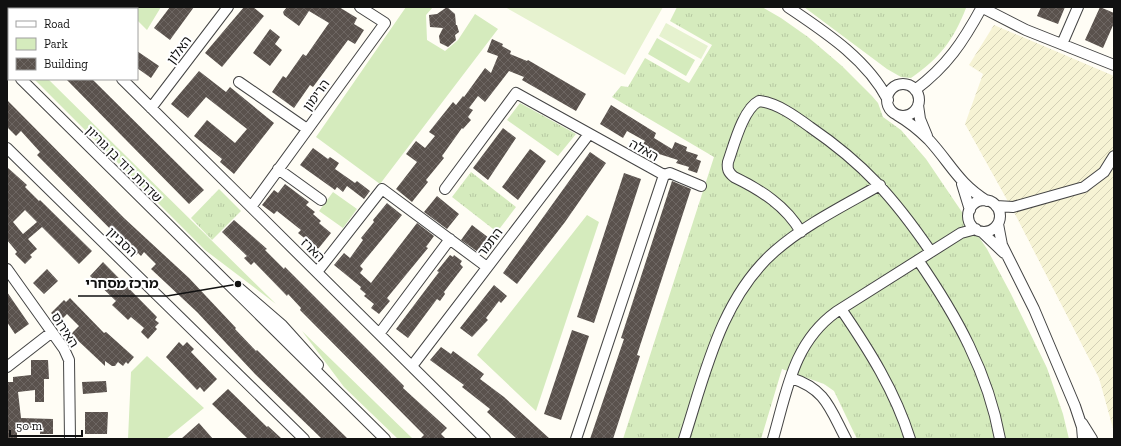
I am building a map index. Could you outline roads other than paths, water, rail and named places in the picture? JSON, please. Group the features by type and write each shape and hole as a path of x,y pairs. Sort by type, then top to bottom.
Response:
{"street":[{"name":"האלון","path":"151,108 228,7"},
{"name":"הרימון","path":"251,207 385,22 360,7"},
{"path":"788,7 831,38 864,66 888,82 910,86 915,90 918,94 920,119 930,141"},
{"path":"915,90 946,63 959,47 982,7 1026,30 1114,65"},
{"path":"1062,44 1078,7"},
{"path":"864,66 876,80 888,100 892,112 909,122 930,141 960,180 966,191 971,225 1008,258"},
{"name":"שדרות דוד בן גוריון","path":"22,80 210,266 250,296 282,325 315,361 342,397 385,439"},
{"name":"הארז","path":"123,80 412,366 479,437"},
{"path":"239,82 307,130"},
{"path":"888,100 891,90 900,85"},
{"name":"האלה","path":"445,189 516,93 664,176 576,439"},
{"path":"800,232 787,213 769,196 729,173 728,162 747,112 753,104 759,100 778,106 805,123 856,160 880,184 908,218 931,252"},
{"path":"897,115 908,115 916,110 918,105"},
{"name":"התמר","path":"412,366 589,134"},
{"name":"הסביון","path":"7,148 304,439"},
{"path":"958,235 969,214 977,203 1013,208 1084,187 1104,172 1114,156"},
{"path":"278,169 321,200"},
{"path":"664,176 670,173 701,186"},
{"path":"960,180 999,211 1002,245 1037,316 1077,410 1092,439"},
{"path":"684,439 718,338 736,299 750,278 766,259 800,232 880,184"},
{"path":"316,272 382,189 487,267"},
{"path":"773,439 797,358 810,337 826,320 958,235 979,231 988,232 1013,208"},
{"path":"379,334 450,239"},
{"path":"918,260 952,312 973,351 991,400 1000,439"},
{"name":"האירוס","path":"7,269 52,332 69,360 70,439"},
{"path":"841,309 879,367 895,399 910,439"},
{"path":"7,367 52,332"},
{"path":"791,378 803,382 819,392 826,400 846,439"},
{"path":"1077,410 1082,427 1083,439"}],"place":[{"name":"מרכז מסחרי","path":"238,284"}]}
